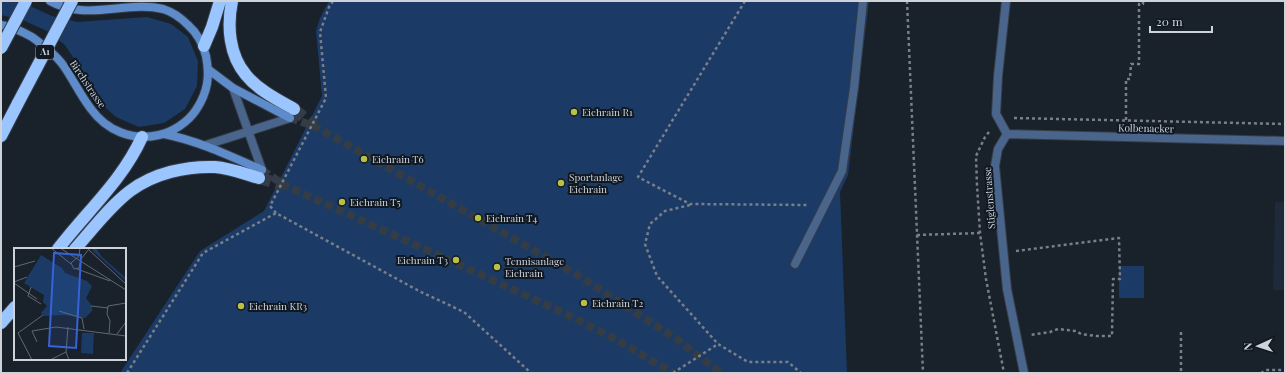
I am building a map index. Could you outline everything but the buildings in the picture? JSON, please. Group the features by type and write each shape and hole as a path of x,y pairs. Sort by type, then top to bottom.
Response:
{"highway":[{"path":"1,48 26,1"},
{"name":"A1","path":"1,136 72,1"},
{"path":"204,46 220,1"},
{"path":"232,1 229,14 231,43 237,60 246,76 292,114"},
{"path":"59,248 110,189 124,169 142,137"},
{"path":"76,248 121,198 141,184 162,174 191,168 215,168 261,174"},
{"path":"1,323 14,308"}],"main road":[{"name":"Birchstrasse","path":"50,1 57,5 76,10 143,7 163,9 180,17 193,29 204,46 209,70 206,93 195,111 181,125 164,134"},
{"name":"Birchstrasse","path":"1,26 6,26 27,34 43,45 63,64 90,108 103,122 116,131 142,137 164,134 187,139 206,145 261,174"},
{"path":"209,70 233,88 292,114"}],"street":[{"path":"795,264 842,171 854,88 863,1"},
{"path":"1006,1 998,76 996,114 1007,134"},
{"path":"233,88 249,132 261,174"},
{"path":"206,145 249,132 292,114"},
{"name":"Kolbenacker","path":"1007,134 1285,141"},
{"name":"Stiglenstrasse","path":"1007,134 998,149 995,166 1007,288 1024,373"}],"path":[{"path":"333,1 329,7 320,32 326,98 270,206 276,212 419,291 464,312 532,373"},
{"path":"690,204 638,177 744,1"},
{"path":"907,1 923,373"},
{"path":"1126,120 1126,79 1130,79 1130,64 1139,64 1139,4 1143,4 1143,1"},
{"path":"1004,373 986,279 980,233 977,185 976,156 985,137 994,127 1001,122 1016,117 1285,124"},
{"path":"801,373 788,362 748,362 718,344 657,276 645,244 650,224 665,211 690,204 826,205"},
{"path":"127,373 203,253 276,212"},
{"path":"918,235 980,233"},
{"path":"1014,252 1119,238 1120,279 1113,279 1112,336 1096,336 1081,334 1076,331 1058,329 1028,336"},
{"path":"1181,332 1182,373"},
{"path":"673,373 718,344"},
{"path":"1261,373 1266,370 1285,370"}],"shaded area":[{"path":"1,1 27,1 32,7 52,16 77,22 147,17 171,24 188,37 198,61 197,86 185,109 164,123 139,127 116,117 97,100 82,71 65,45 47,31 25,21 1,15"},
{"name":"Sportanlage Eichrain","path":"329,1 869,1 848,175 840,192 847,373 120,373 200,251 264,211 322,96 316,31 320,18"},
{"path":"1275,202 1285,202 1285,290 1273,290"},
{"path":"1119,266 1144,266 1144,298 1119,298"}],"tunnel":[{"path":"294,109 314,126"},
{"path":"290,118 314,126 576,274 678,340 721,373"},
{"path":"262,170 284,185 560,311 615,339 673,373"},
{"path":"259,178 284,185"}],"place":[{"name":"Eichrain R1","path":"574,112"},
{"name":"Eichrain T6","path":"364,159"},
{"name":"Sportanlage Eichrain","path":"561,183"},
{"name":"Eichrain T5","path":"342,202"},
{"name":"Eichrain T4","path":"478,218"},
{"name":"Eichrain T3","path":"456,260"},
{"name":"Tennisanlage Eichrain","path":"497,267"},
{"name":"Eichrain T2","path":"584,303"},
{"name":"Eichrain KR3","path":"241,306"}]}
